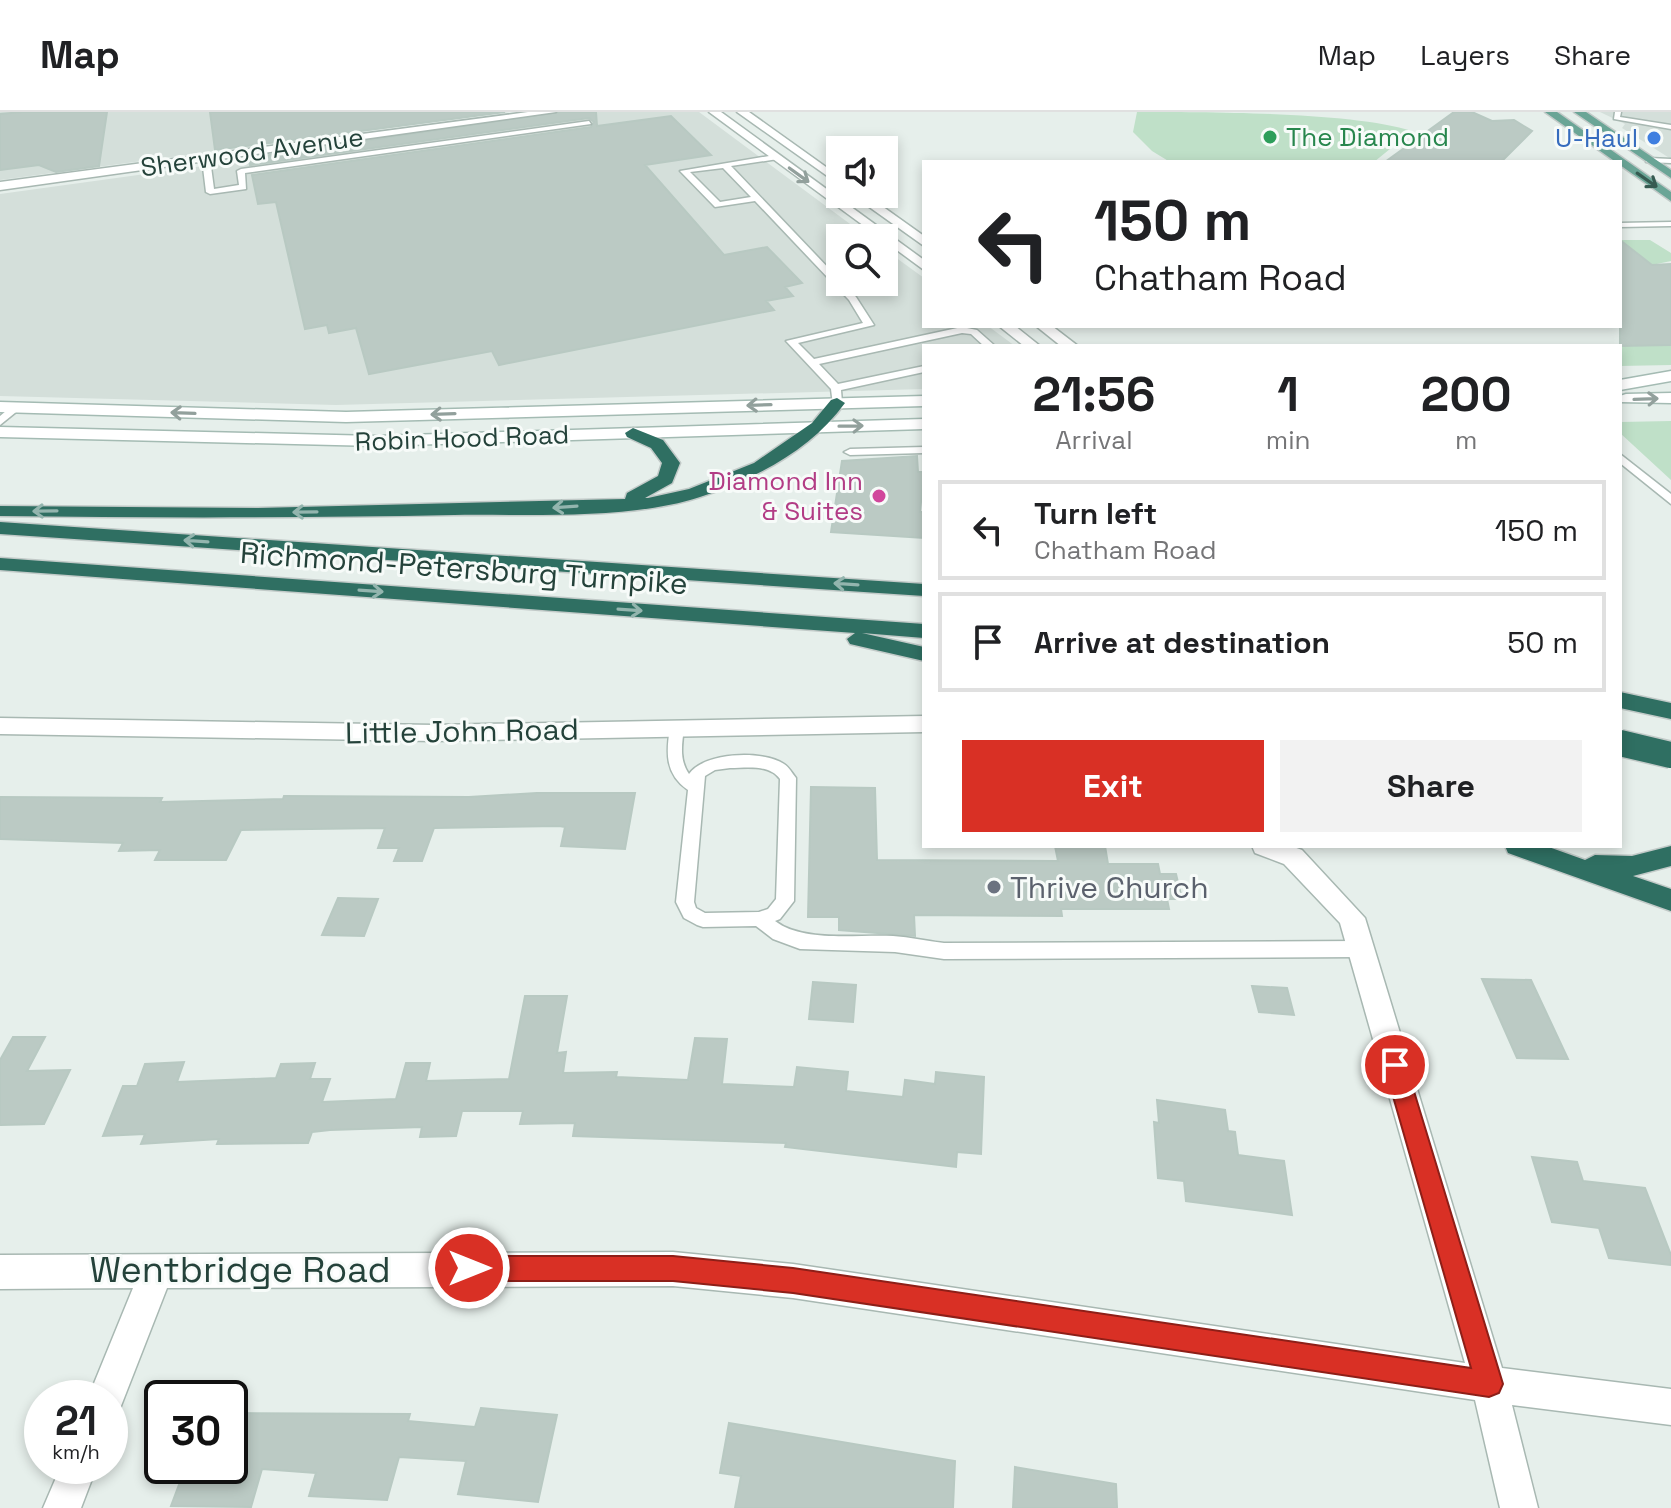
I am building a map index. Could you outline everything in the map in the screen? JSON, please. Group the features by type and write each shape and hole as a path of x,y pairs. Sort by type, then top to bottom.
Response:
{"highway":[{"path":"0,511 274,513 525,509 671,499 741,476 785,453 818,426 836,396"},
{"path":"614,504 645,494 666,479 671,471 667,454 633,433"},
{"name":"Richmond-Petersburg Turnpike","path":"0,528 922,590"},
{"name":"Richmond-Petersburg Turnpike","path":"0,564 922,631"},
{"path":"773,620 922,654"},
{"path":"1625,701 1671,711"},
{"path":"1622,743 1671,755"},
{"path":"1527,850 1600,866 1632,866 1671,856"},
{"path":"1527,850 1671,900"}],"main road":[{"path":"1550,112 1618,160"},
{"path":"1579,112 1671,175"},
{"path":"1622,163 1671,197"}],"street":[{"name":"Sherwood Avenue","path":"0,186 544,112"},
{"path":"714,112 922,265"},
{"path":"742,112 826,172"},
{"path":"877,208 922,241"},
{"path":"1009,328 1030,344"},
{"path":"1046,328 1068,344"},
{"path":"1622,378 1671,376"},
{"path":"1622,385 1647,383 1671,376"},
{"name":"Robin Hood Road","path":"8,408 346,417 836,396 922,401"},
{"path":"1622,400 1671,398"},
{"name":"Robin Hood Road","path":"0,432 376,441 922,424"},
{"name":"Little John Road","path":"0,726 383,733 922,724"},
{"path":"1622,734 1671,769"},
{"path":"1278,851 1352,918 1489,1384 1519,1508"},
{"name":"Wentbridge Road","path":"0,1272 673,1269 793,1281 1489,1384 1671,1407"},
{"path":"113,1380 157,1270"},
{"path":"62,1508 72,1484"}],"lane":[{"path":"1618,112 1616,118 1671,127"},
{"path":"206,159 210,192 243,187 241,171 589,123"},
{"path":"759,198 718,205 684,171 775,157"},
{"path":"1649,160 1671,161"},
{"path":"725,165 853,299 869,325 791,341 836,396 922,370"},
{"path":"1622,225 1671,224"},
{"path":"812,363 962,330 974,332 988,344"},
{"path":"0,422 8,408"},
{"path":"850,452 922,450"},
{"path":"1622,459 1671,500"},
{"path":"677,728 673,761 675,772 696,788"},
{"path":"768,763 781,769 788,778 785,901 774,914 759,919 703,920 690,913 685,902 697,774 703,767 768,763"},
{"path":"759,919 779,934 800,941 895,944 944,951 1360,949"}],"shaded area":[{"path":"0,112 509,112 0,180"},
{"path":"596,112 699,112 850,224 826,224 826,296 898,296 898,259 922,277 922,328 991,328 1012,344 922,344 922,389 336,405 0,396 0,194"},
{"path":"1600,112 1671,112 1671,159 1622,128 1625,124"}],"green space":[{"name":"The Diamond","path":"1137,112 1318,117 1412,131 1376,160 1167,160 1152,151 1133,132"},
{"path":"1622,240 1650,240 1671,253 1671,261 1652,265"},
{"path":"1671,345 1671,365 1622,366 1622,346"},
{"path":"1671,421 1671,480 1622,435 1622,422"}],"building":[{"path":"107,112 99,166 56,172 39,165 0,170 0,114"},
{"path":"210,112 505,112 215,150"},
{"path":"559,112 596,112 597,126 671,116 711,155 645,165 724,255 767,247 802,283 785,287 793,296 766,301 774,310 499,365 492,351 369,374 356,328 329,333 327,325 305,329 276,202 258,204 252,175 591,127 594,122 589,118 250,165 249,158"},
{"path":"1454,112 1472,112 1492,121 1514,120 1532,131 1503,160 1388,160"},
{"path":"1622,242 1652,265 1671,264 1671,345 1620,344"},
{"name":"Diamond Inn & Suites","path":"917,456 918,472 922,472 922,538 831,532 842,461"},
{"name":"Thrive Church","path":"811,787 875,788 877,860 1058,861 1055,848 1105,848 1108,864 1158,864 1160,874 1176,874 1182,899 1167,899 1169,909 1061,909 1062,916 914,915 915,936 839,930 839,917 808,917"},
{"path":"635,793 625,849 561,846 565,827 559,826 434,828 422,861 394,861 399,848 378,848 385,828 241,830 226,860 155,860 160,850 119,851 123,843 0,839 0,797 162,798 160,802 283,799 284,796 469,797"},
{"path":"338,898 378,899 364,936 322,935"},
{"path":"1482,979 1531,980 1568,1059 1517,1058"},
{"path":"813,982 856,985 853,1022 809,1019"},
{"path":"1252,986 1287,988 1294,1015 1259,1012"},
{"path":"525,996 567,996 557,1053 566,1052 563,1073 617,1072 616,1077 688,1080 695,1038 727,1039 722,1084 794,1087 797,1067 848,1072 846,1091 903,1097 905,1080 935,1084 936,1072 984,1077 981,1154 957,1152 956,1167 785,1147 786,1143 573,1136 575,1123 520,1124 523,1111 462,1111 456,1136 420,1137 422,1127 312,1132 308,1143 217,1144 219,1139 141,1144 145,1134 103,1136 123,1086 137,1086 145,1064 184,1062 177,1082 276,1078 281,1064 315,1063 310,1079 330,1079 322,1102 396,1099 406,1063 430,1063 426,1081 509,1079"},
{"path":"13,1037 45,1037 27,1071 70,1070 44,1124 0,1125 0,1060"},
{"path":"1157,1100 1225,1110 1228,1131 1235,1132 1238,1155 1284,1161 1292,1215 1186,1201 1184,1181 1158,1178 1154,1122 1159,1123"},
{"path":"1532,1157 1577,1162 1583,1181 1645,1188 1671,1255 1671,1265 1609,1258 1599,1228 1552,1222"},
{"path":"481,1408 557,1415 538,1502 458,1494 466,1461 399,1457 387,1500 309,1496 316,1473 262,1469 251,1507 171,1506 179,1484 248,1484 248,1413 410,1414 408,1421 475,1427"},
{"path":"729,1423 955,1461 953,1508 735,1508 741,1476 720,1473"},
{"path":"1015,1467 1116,1484 1117,1508 1013,1508"}],"place":[{"name":"The Diamond","path":"1270,137"},
{"name":"U-Haul","path":"1654,138"},
{"name":"Diamond Inn & Suites","path":"879,496"},
{"name":"Thrive Church","path":"994,887"}],"route":[{"path":"469,1268 673,1269 793,1281 1489,1384 1395,1065"}]}
